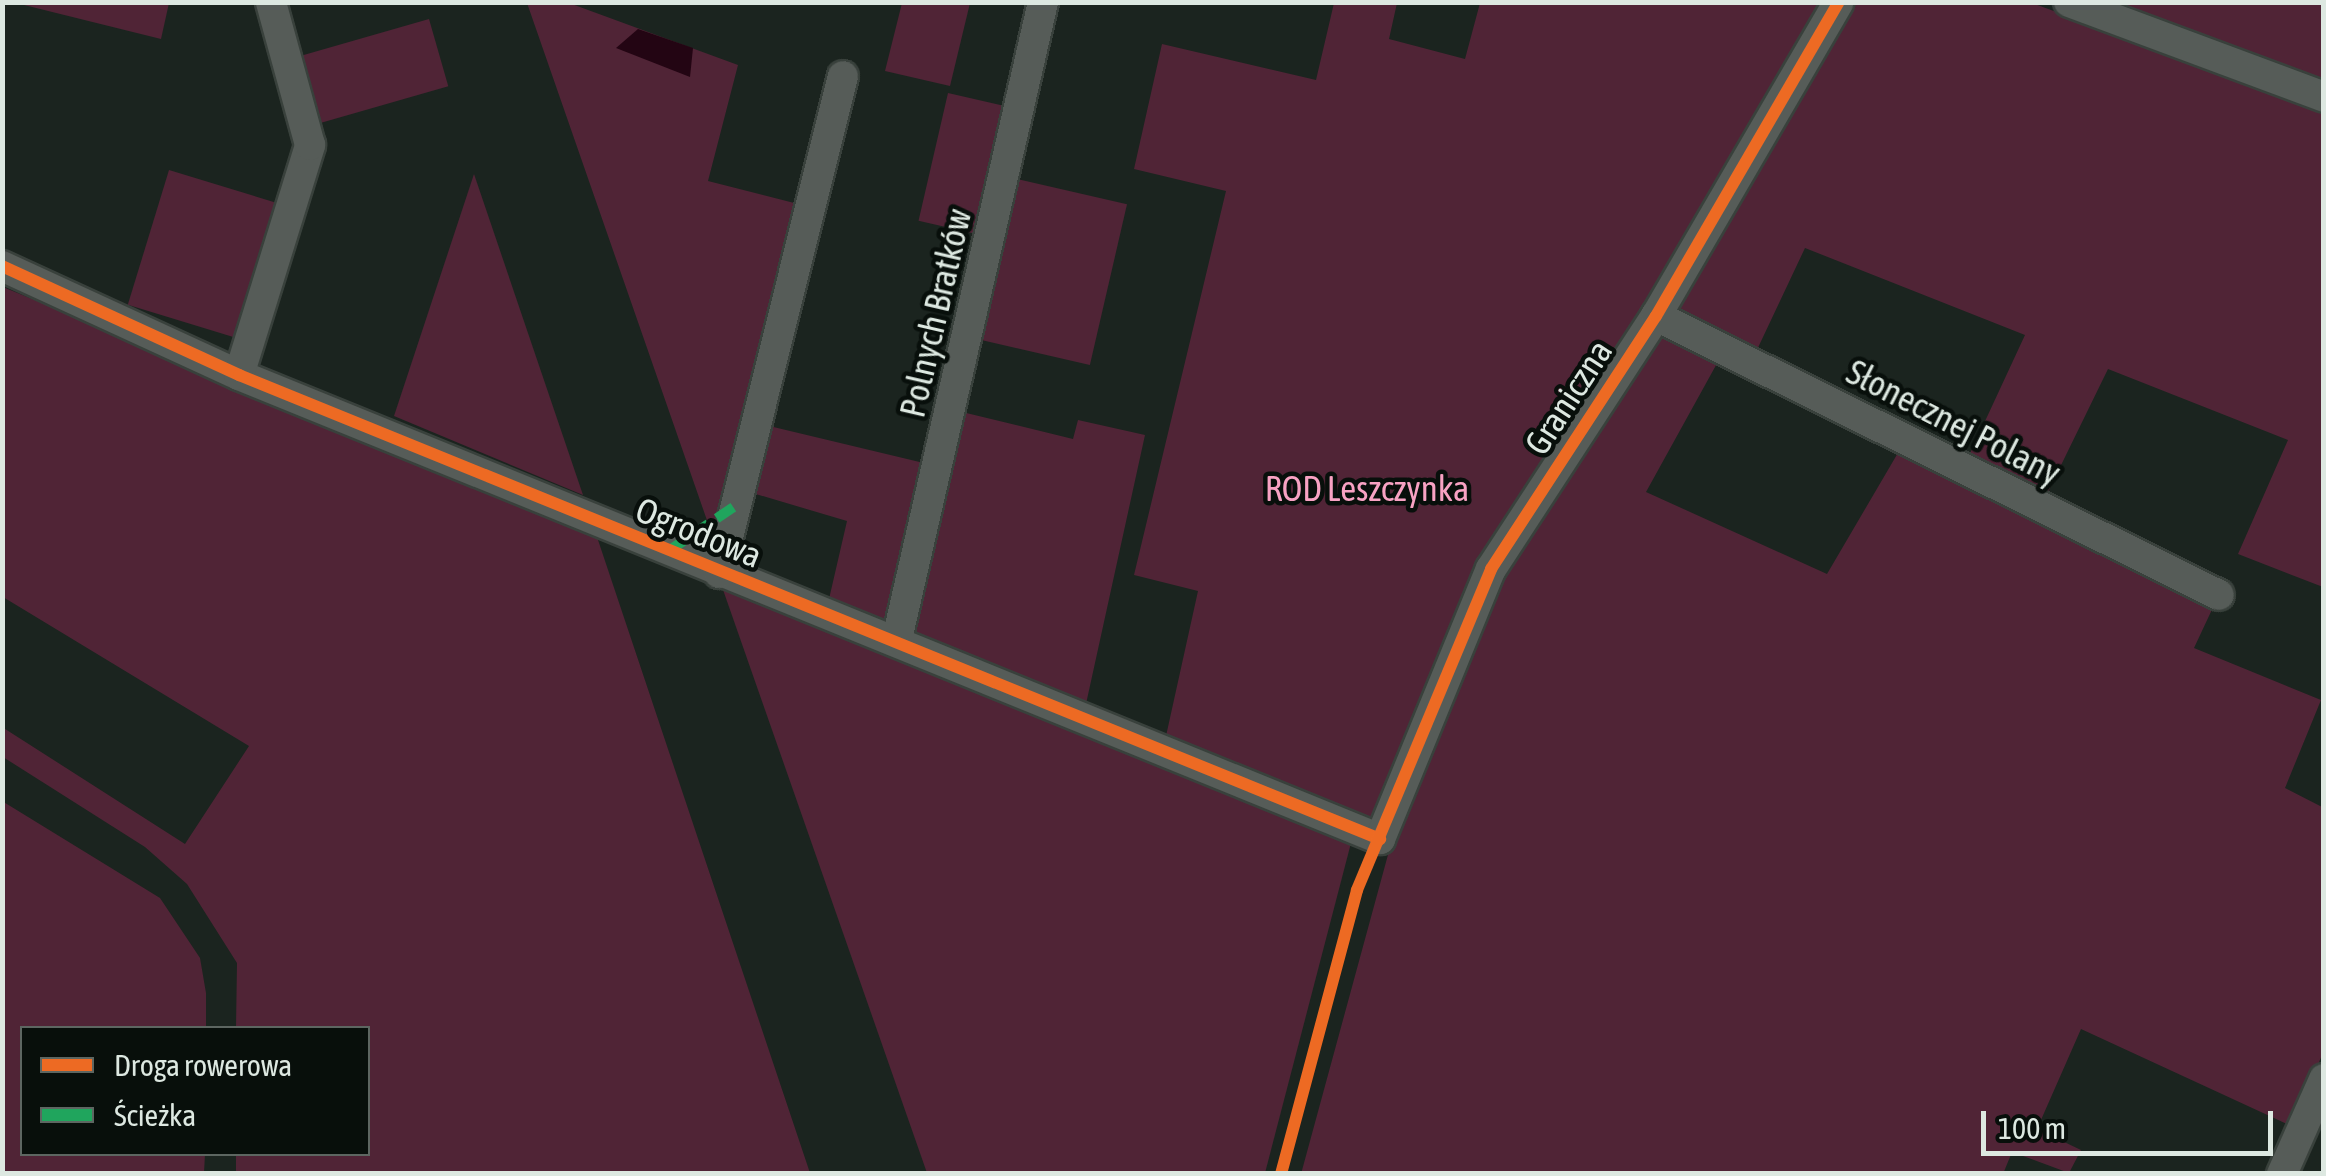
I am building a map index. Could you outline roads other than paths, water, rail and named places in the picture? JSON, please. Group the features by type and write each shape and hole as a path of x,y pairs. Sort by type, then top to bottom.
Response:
{"street":[{"path":"239,375 310,145 272,2"},
{"name":"Polnych Bratków","path":"897,640 1043,2"},
{"name":"Graniczna","path":"1380,839 1491,570 1656,316 1839,2"},
{"path":"2069,2 2324,97"},
{"path":"718,573 843,76"},
{"name":"Ogrodowa","path":"2,266 239,375 1380,839"},
{"name":"Słonecznej Polany","path":"1656,316 2219,595"},
{"path":"2282,1174 2324,1079"}],"park label":[{"name":"ROD Leszczynka","path":"1367,488"}]}
